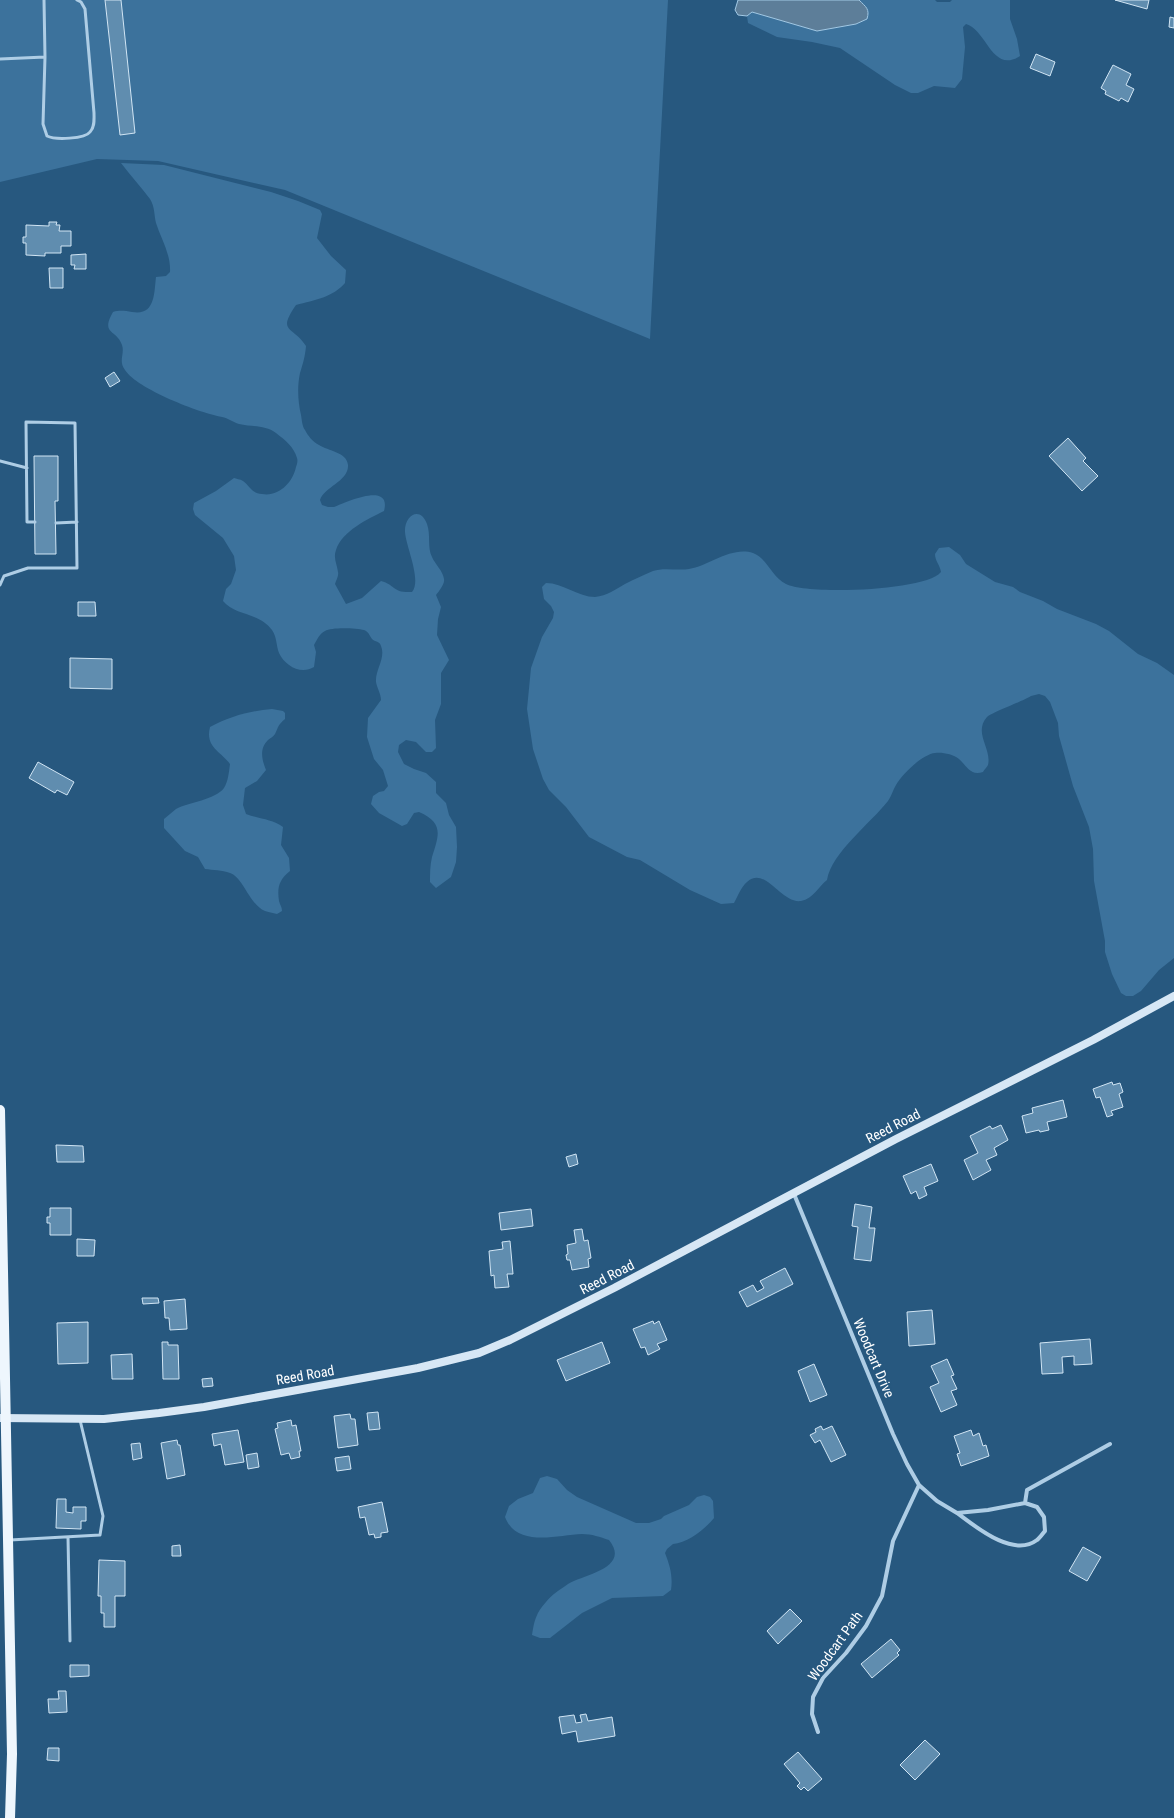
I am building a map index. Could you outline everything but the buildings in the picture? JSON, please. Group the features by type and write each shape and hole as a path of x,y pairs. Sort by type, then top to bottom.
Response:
{"main road":[{"path":"0,1110 3,1418 8,1540 12,1754 10,1818"}],"street":[{"name":"Reed Road","path":"3,1418 80,1419 129,1417 204,1407 418,1368 479,1353 510,1340 600,1295 896,1139 1092,1040 1174,996"},
{"name":"Woodcart Drive","path":"794,1194 893,1434 919,1485 937,1501 984,1532 1004,1543 1020,1546 1037,1540 1045,1531 1044,1517 1036,1507 1026,1503"},
{"path":"957,1513 988,1510 1026,1503 1027,1490 1110,1444"},
{"name":"Woodcart Path","path":"818,1732 812,1714 813,1697 824,1678 846,1654 866,1626 882,1596 893,1541 919,1485"}],"lane":[{"path":"44,0 45,57 43,124 47,136 54,139 84,136 90,133 93,128 94,113 86,16 84,5 77,0"},
{"path":"0,59 45,57"},
{"path":"0,585 4,576 28,568 77,568 75,423 26,422 27,522 35,522"},
{"path":"0,461 27,468"},
{"path":"56,523 77,522"},
{"path":"8,1540 100,1535 103,1516 80,1419"},
{"path":"68,1537 70,1641"}],"shaded area":[{"path":"0,0 668,0 650,339 285,190 158,161 97,159 0,182"},
{"path":"738,0 859,0 867,8 868,16 867,19 856,24 817,31 752,12 747,16 738,15 735,10"},
{"path":"859,0 935,0 937,2 950,2 952,0 1010,0 1010,19 1017,39 1020,56 1011,60 1003,59 996,55 979,34 966,24 963,27 965,47 962,79 955,88 934,86 918,93 911,93 895,85 840,48 777,37 748,23 747,16 752,12 817,31 856,24 867,19 868,16 867,8"},
{"path":"121,163 164,165 271,192 320,210 322,214 317,238 331,256 346,270 345,283 329,295 317,300 296,305 288,320 287,325 289,328 306,346 298,384 302,423 309,437 313,441 344,457 348,465 347,471 341,480 322,495 320,500 322,505 334,507 357,498 375,495 381,497 385,502 384,511 356,526 339,543 335,553 338,576 335,584 346,604 362,598 381,581 397,590 412,592 415,587 415,580 413,563 406,538 405,526 410,517 417,514 424,518 427,524 429,532 429,545 433,560 442,573 444,579 443,585 436,595 441,607 438,619 437,635 449,660 441,673 441,704 435,720 436,748 432,752 426,752 416,742 406,740 399,745 398,752 404,764 426,773 436,782 436,793 446,803 449,815 456,827 456,862 451,877 436,888 430,882 431,860 438,836 438,830 433,821 419,812 414,813 407,824 402,826 379,813 371,804 373,796 384,791 388,786 383,770 374,759 367,737 368,718 381,700 376,682 382,655 380,643 372,639 364,630 344,628 325,631 318,637 314,645 316,652 314,667 299,670 289,665 282,658 279,653 274,633 267,624 228,606 223,601 226,589 231,584 236,570 234,556 223,538 195,515 193,509 194,503 216,491 234,478 243,481 251,489 258,493 268,494 279,491 292,478 297,465 296,454 289,444 272,430 263,427 239,424 226,418 199,411 170,399 142,385 123,367 123,348 120,340 109,328 109,319 113,312 145,311 149,307 154,297 156,277 166,276 170,272 170,265 156,223 152,202"},
{"path":"949,547 960,555 966,564 995,582 1013,587 1020,592 1043,601 1057,609 1096,624 1109,631 1138,654 1157,663 1174,675 1174,958 1159,970 1141,991 1133,996 1126,996 1121,993 1112,974 1105,952 1105,941 1094,881 1093,849 1089,827 1073,786 1059,736 1058,723 1050,702 1045,696 1039,694 1031,696 987,717 983,723 982,735 989,759 988,765 983,772 975,773 969,770 957,757 941,753 930,754 913,765 899,781 888,801 836,859 827,880 809,898 801,901 787,897 767,881 760,878 754,878 747,882 741,889 734,903 721,904 690,890 640,860 627,857 589,837 566,807 549,790 543,779 533,749 527,709 531,668 542,637 553,618 554,612 551,606 544,599 542,587 546,583 558,585 583,595 595,597 607,594 632,580 653,571 662,569 689,569 728,554 745,552 758,555 781,581 798,587 841,590 891,587 931,578 941,572 935,554 939,548"},
{"path":"272,709 283,711 285,713 285,719 279,725 274,735 265,743 263,747 262,755 266,770 257,781 245,788 243,805 246,814 279,824 283,827 281,845 289,858 290,871 283,878 280,884 278,896 282,911 277,914 259,908 235,875 224,871 205,869 198,857 185,851 164,828 164,819 176,809 215,795 225,786 230,764 211,744 209,734 210,727 240,715"},
{"path":"547,1476 557,1479 567,1490 577,1497 636,1523 649,1523 661,1519 664,1516 689,1505 697,1497 704,1495 710,1497 713,1501 714,1518 696,1535 679,1543 673,1544 667,1549 665,1553 671,1571 672,1585 671,1590 663,1596 612,1598 582,1613 550,1638 540,1638 532,1635 534,1625 536,1617 548,1599 568,1584 603,1569 610,1564 614,1557 614,1550 609,1540 599,1537 582,1534 539,1538 519,1533 511,1527 505,1517 509,1506 518,1499 533,1493 540,1478"}]}
